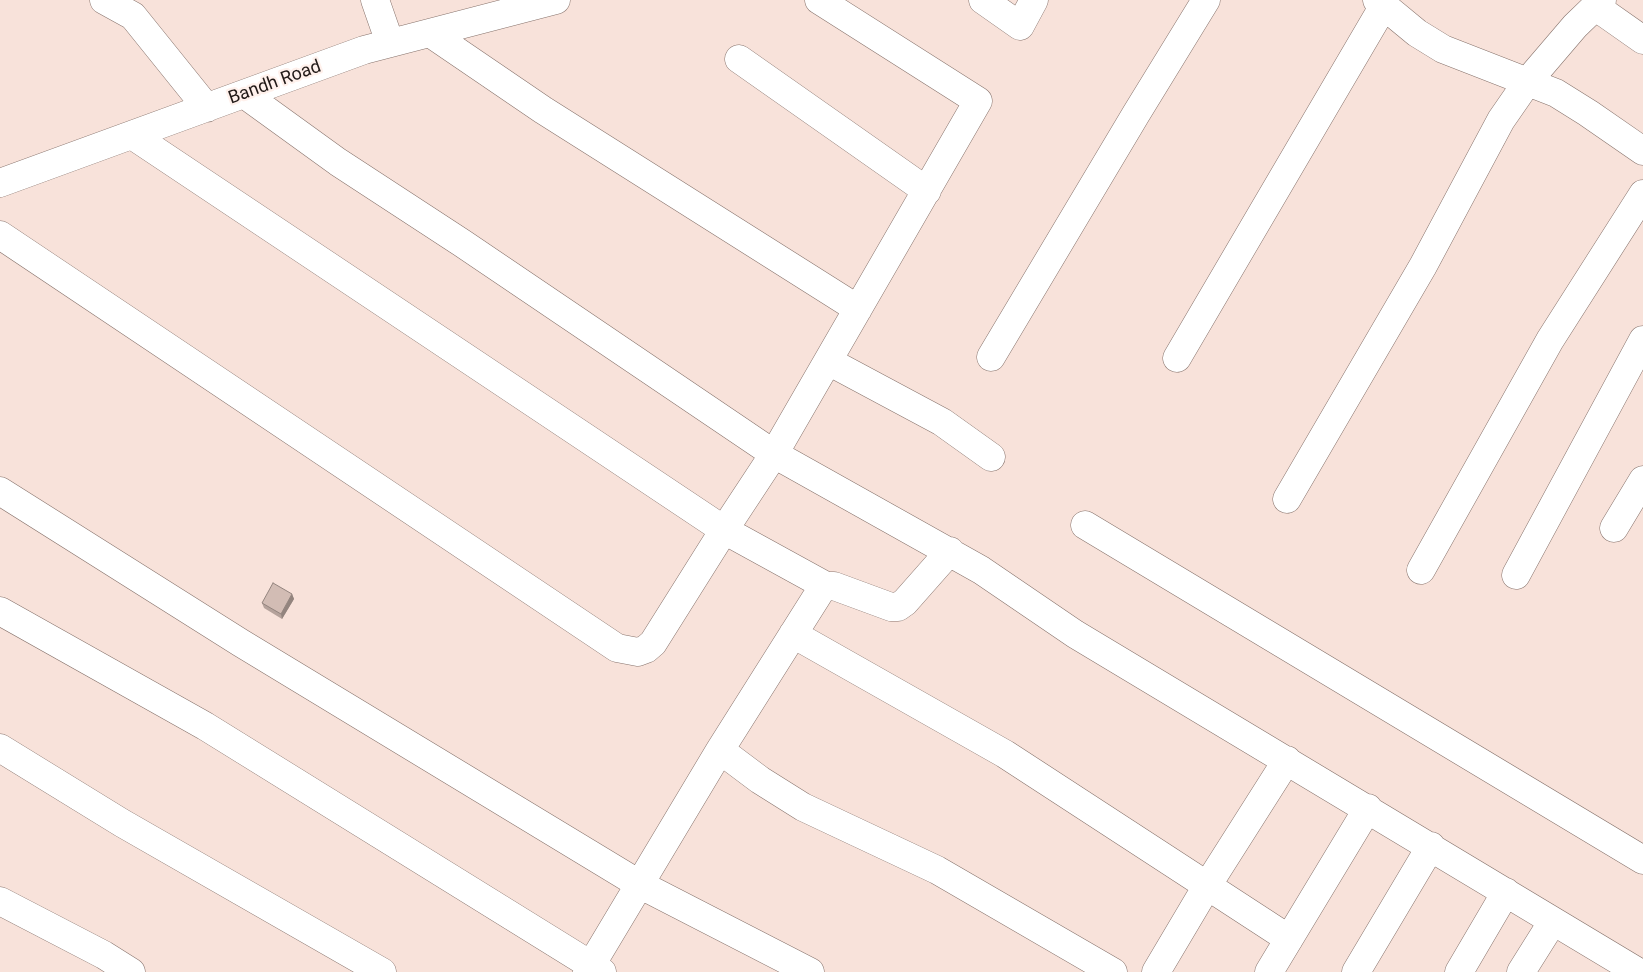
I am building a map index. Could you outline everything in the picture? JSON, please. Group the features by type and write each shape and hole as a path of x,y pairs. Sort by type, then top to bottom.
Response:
{"street":[{"path":"104,0 133,16 207,108"},
{"path":"376,0 390,43"},
{"name":"Bandh Road","path":"0,183 364,50 556,0"},
{"path":"0,235 617,648 638,652 653,643 774,454 978,101 819,0"},
{"path":"983,0 1020,26 1034,0"},
{"path":"991,357 1206,0"},
{"path":"1176,358 1380,3 1417,33 1443,49 1556,93 1643,151"},
{"path":"1287,499 1424,266 1502,120 1528,81 1575,26 1599,3 1643,40"},
{"path":"430,33 543,110 858,309"},
{"path":"738,59 927,191"},
{"path":"244,94 338,162 462,243 774,454 982,570 1075,634 1368,808 1638,972"},
{"path":"132,135 724,530 826,586 834,586 891,607 898,607 905,602 950,551"},
{"path":"1421,570 1550,340 1643,194"},
{"path":"1516,575 1643,340"},
{"path":"828,361 942,422 991,457"},
{"path":"1614,528 1643,480"},
{"path":"0,491 241,642 639,884 810,972"},
{"path":"1086,525 1643,860"},
{"path":"0,611 205,726 594,970 639,884 720,750 821,590 826,586"},
{"path":"793,634 1005,754 1289,940"},
{"path":"0,748 122,823 382,972"},
{"path":"720,750 760,780 802,807 937,870 1113,972"},
{"path":"1156,972 1207,886 1287,760"},
{"path":"1269,972 1368,808"},
{"path":"1356,972 1431,846"},
{"path":"1459,972 1506,892"},
{"path":"3,910 104,955 131,972"},
{"path":"1521,972 1552,921"}],"building":[{"path":"273,583 292,594 281,614 262,603"}]}
